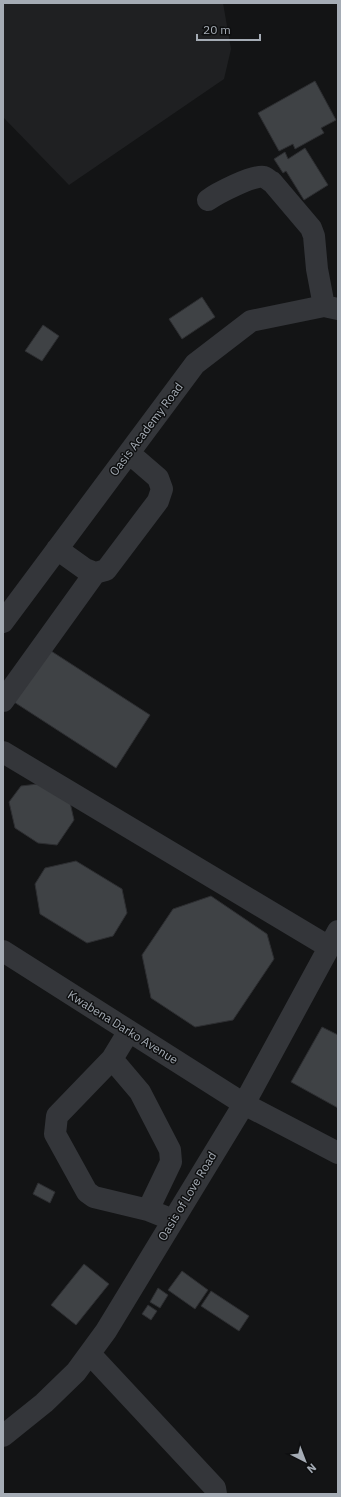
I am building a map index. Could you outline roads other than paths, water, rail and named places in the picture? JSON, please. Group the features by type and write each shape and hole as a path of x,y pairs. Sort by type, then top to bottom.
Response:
{"street":[{"path":"208,200 219,192 257,177 264,177 272,182 311,228 331,307"},
{"name":"Oasis Academy Road","path":"3,622 194,364 251,321 331,307"},
{"path":"57,549 85,569 96,573 106,570 158,501 162,489 158,478 128,453"},
{"path":"3,701 96,573"},
{"path":"3,752 334,939"},
{"name":"Oasis of Love Road","path":"3,1436 44,1402 76,1372 106,1331 244,1104 334,939"},
{"name":"Kwabena Darko Avenue","path":"3,951 244,1104 338,1154"},
{"path":"129,1031 112,1059 57,1116 56,1134 87,1192 94,1196 148,1210 173,1220"},
{"path":"112,1059 140,1092 170,1150 171,1162 148,1210"},
{"path":"90,1354 215,1488 216,1494"}]}
